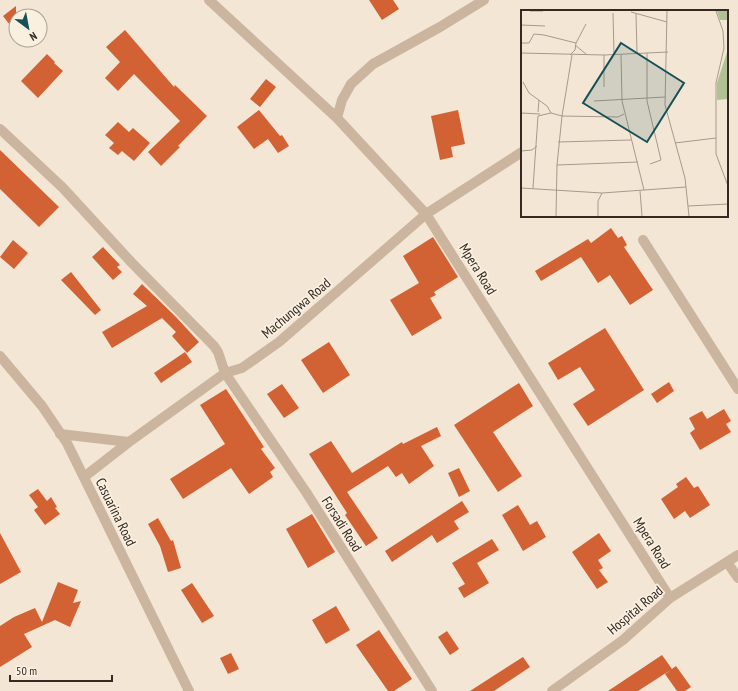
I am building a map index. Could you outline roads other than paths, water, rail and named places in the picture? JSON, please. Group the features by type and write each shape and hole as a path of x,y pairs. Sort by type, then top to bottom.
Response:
{"street":[{"name":"Mpera Road","path":"209,0 337,118 426,214 670,598"},
{"path":"337,118 342,100 351,84 373,64 440,27 484,0"},
{"name":"Forsadi Road","path":"0,129 63,188 132,262 214,346 218,352 225,373 306,492 432,691"},
{"name":"Machungwa Road","path":"84,477 129,442 225,373 242,368 279,342 426,214 521,153"},
{"path":"643,240 738,389"},
{"name":"Casuarina Road","path":"0,356 42,406 67,444 189,691"},
{"path":"60,434 129,442"},
{"name":"Hospital Road","path":"552,691 623,640 670,598 738,555"},
{"path":"727,562 738,578"}]}
